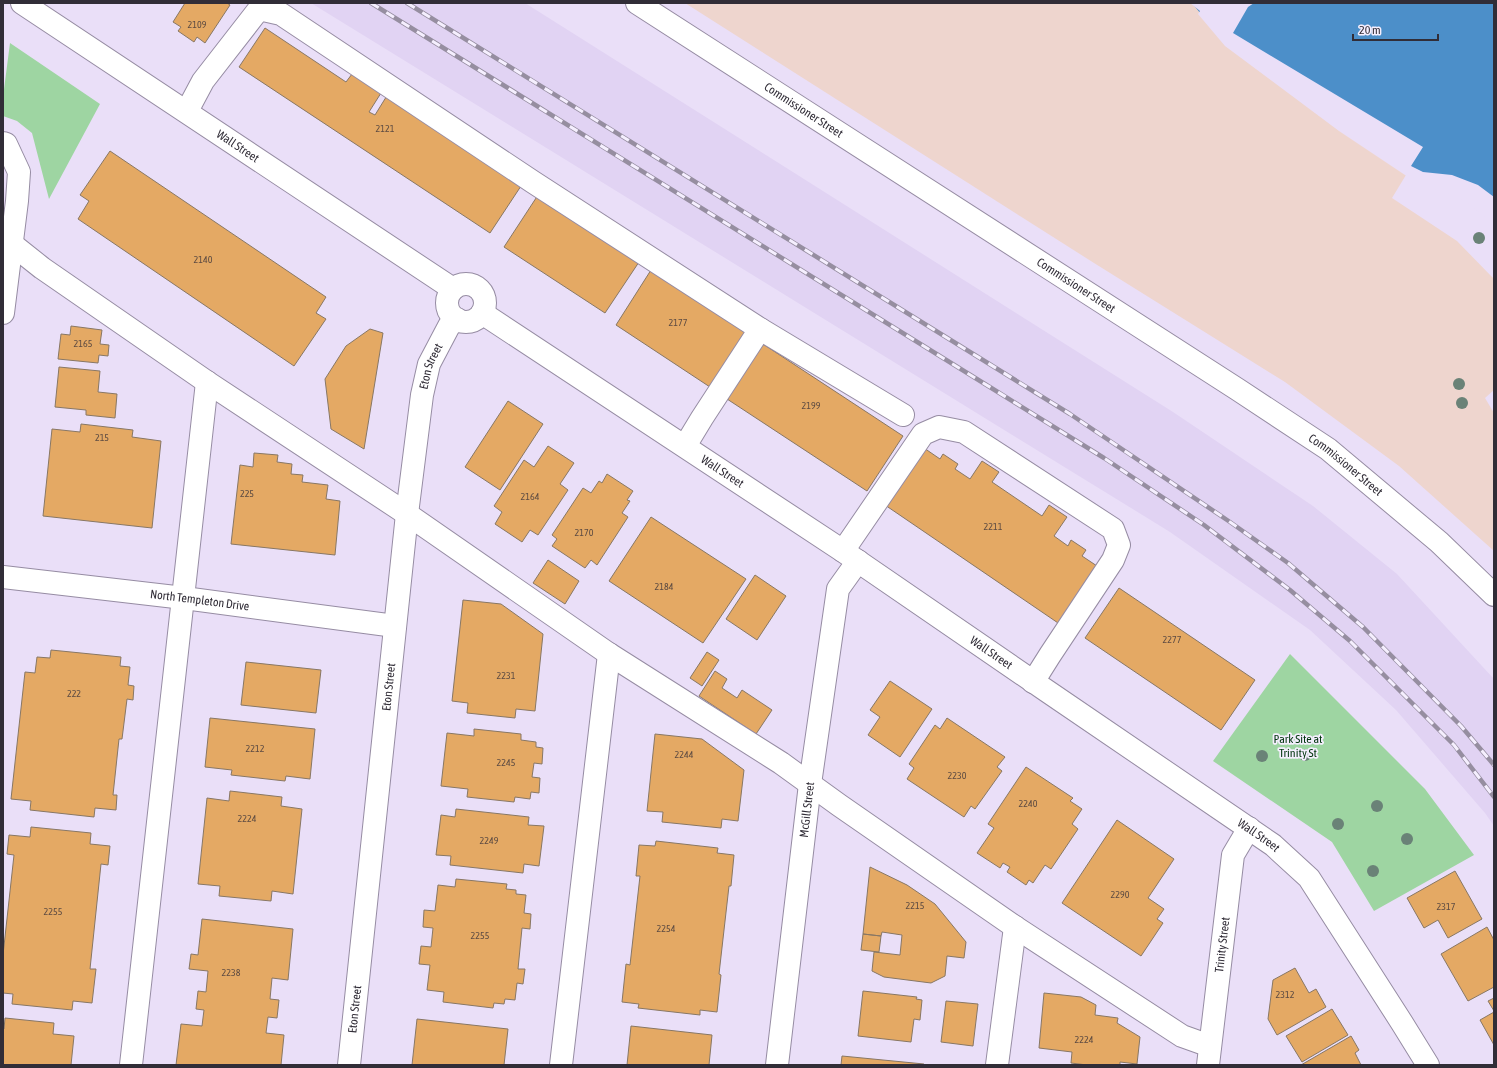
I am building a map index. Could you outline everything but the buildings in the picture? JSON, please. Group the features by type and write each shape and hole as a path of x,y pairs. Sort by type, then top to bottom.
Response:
{"street":[{"name":"Wall Street","path":"22,3 187,111 453,289"},
{"name":"Commissioner Street","path":"637,3 1224,380 1328,449 1439,542 1494,595"},
{"path":"187,111 203,81 259,9 281,14 527,178 760,329 903,415"},
{"path":"3,143 6,144 19,172 17,201 7,240 3,313"},
{"path":"7,240 42,268 207,382 407,514 609,654 781,763 1015,927 1209,1055"},
{"path":"464,284 476,286 481,290 486,301 482,313 479,318 474,320 462,321 457,319 449,311 447,305 449,294 453,289 464,284"},
{"name":"Wall Street","path":"482,313 850,556 1273,845 1309,878 1428,1065"},
{"name":"Eton Street","path":"349,1065 407,514 422,395 429,364 449,326 457,319"},
{"path":"685,446 760,329"},
{"path":"131,1065 207,382"},
{"name":"McGill Street","path":"777,1065 810,784 838,589 850,556 924,434 939,427 964,432 1113,529 1119,545 1113,560 1033,682"},
{"name":"North Templeton Drive","path":"3,577 184,598 395,626"},
{"path":"562,1065 609,654"},
{"name":"Trinity Street","path":"1209,1055 1233,855 1249,828"},
{"path":"997,1065 1015,927"}],"shaded area":[{"path":"311,3 525,3 1173,412 1313,506 1397,574 1494,679 1494,826 1485,813 1396,710 1310,630 1170,532"},
{"path":"685,3 1254,3 1423,147 1392,198 1457,241 1494,279 1494,390 1485,398 1494,413 1494,551 1399,466 1285,382 1094,263"}],"green space":[{"path":"10,43 100,104 49,199 32,133 17,121 3,116 3,97"},
{"name":"Park Site at Trinity St","path":"1290,654 1425,789 1474,855 1374,911 1332,842 1213,761"}],"water":[{"path":"1192,3 1494,3 1494,221 1460,195 1421,183 1226,45"}],"pier":[{"path":"1190,3 1254,3 1248,7 1233,33 1423,147 1411,166 1423,172 1452,175 1478,185 1494,197 1494,223 1459,197 1420,185 1339,131 1225,46 1198,14 1200,11"}],"railway":[{"path":"371,3 1104,458 1204,525 1290,590 1350,641 1454,745 1494,797"},
{"path":"407,3 1070,414 1230,522 1288,563 1363,627 1461,726 1494,765"}]}
